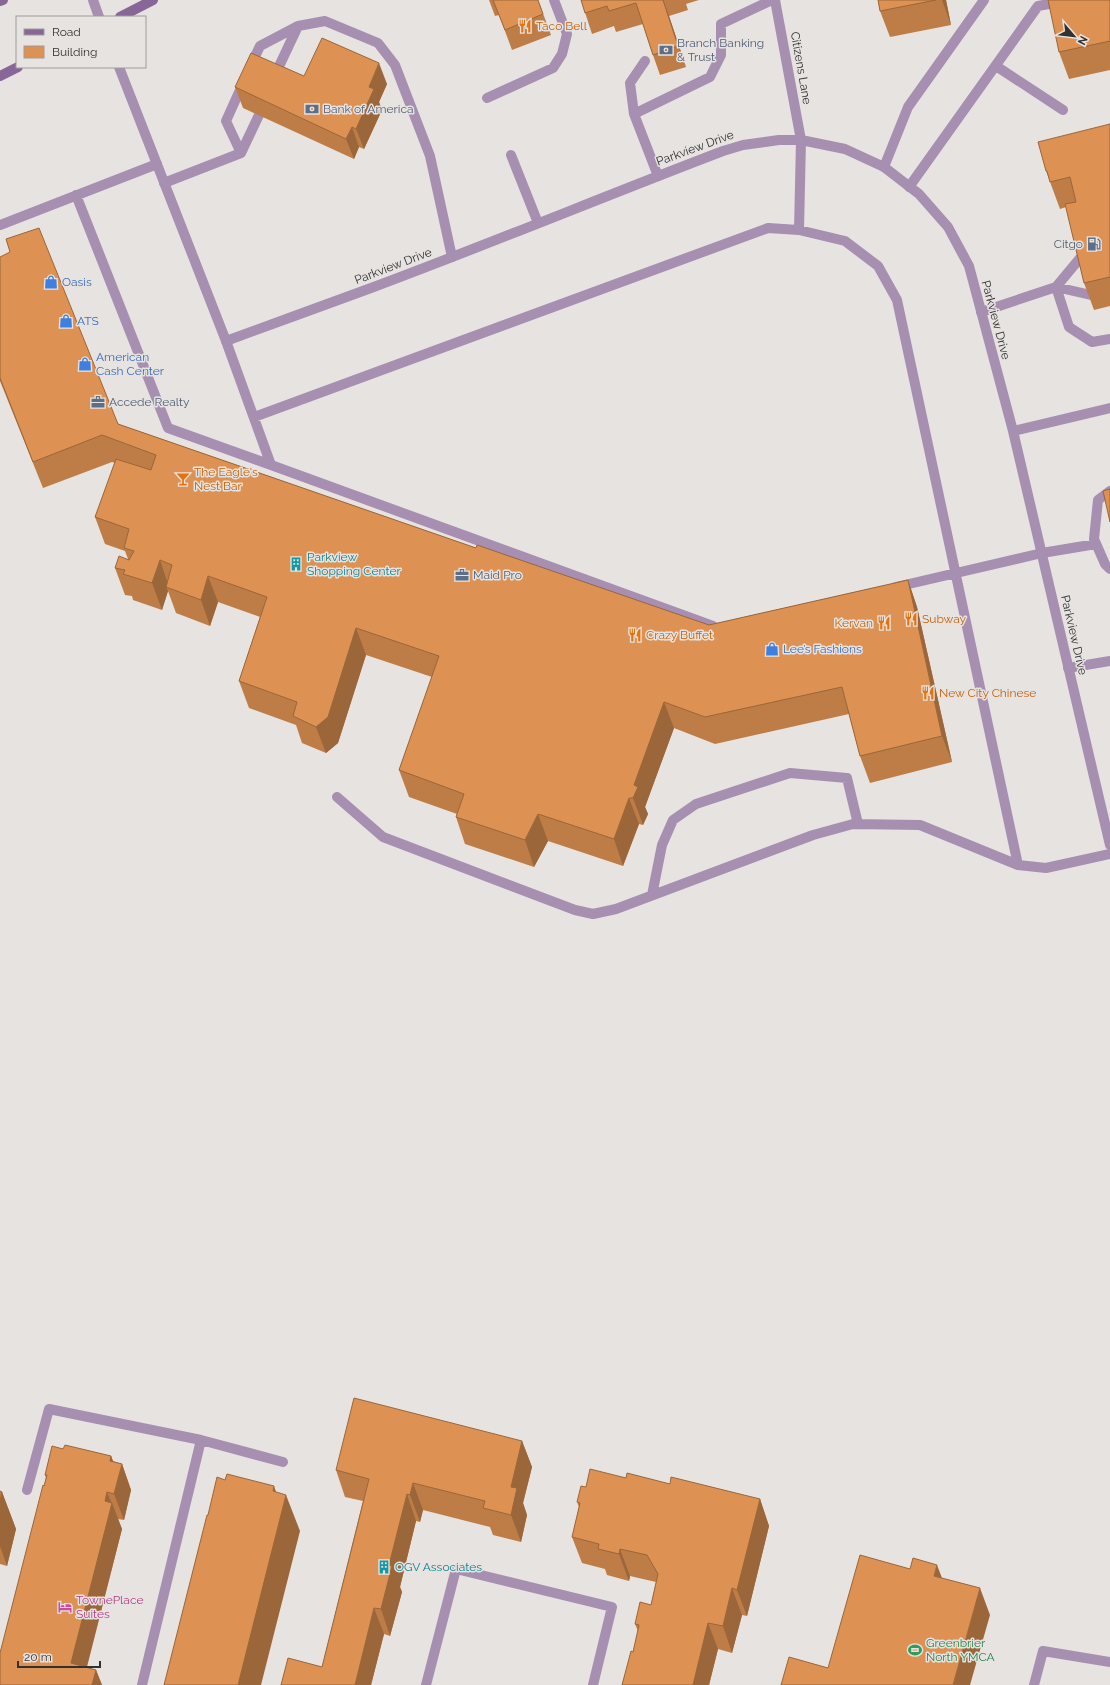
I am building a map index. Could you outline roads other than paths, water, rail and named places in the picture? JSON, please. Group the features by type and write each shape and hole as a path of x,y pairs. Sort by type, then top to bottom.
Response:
{"main road":[{"path":"122,16 153,0"},
{"path":"0,76 16,68"}],"street":[{"path":"93,0 99,16"},
{"path":"487,98 553,68 562,54 567,34 554,0"},
{"path":"634,114 710,77 721,55 721,24 772,0"},
{"name":"Citizens Lane","path":"775,0 801,140 800,230"},
{"path":"884,167 908,107 984,0"},
{"path":"909,187 1038,6 1070,0"},
{"path":"241,153 226,121 260,46 298,26 325,21 378,43 395,65 430,156 452,257"},
{"path":"273,80 298,26"},
{"path":"645,60 630,84 634,114 658,176"},
{"path":"996,66 1064,110"},
{"path":"119,68 226,341 271,465"},
{"path":"164,183 241,153 259,115"},
{"name":"Parkview Drive","path":"226,341 371,288 723,151 743,145 779,140 801,140 845,149 884,167 919,194 948,228 969,266 1013,431 1110,845"},
{"path":"511,155 538,223"},
{"path":"0,225 157,164"},
{"path":"76,195 168,428 713,627 720,626"},
{"path":"254,417 768,228 800,230 845,241 878,266 897,300 1018,865"},
{"path":"981,312 1056,287 1081,258"},
{"path":"1056,287 1090,295"},
{"path":"1056,287 1069,327 1092,342 1110,339"},
{"path":"1013,431 1110,408"},
{"path":"1110,491 1098,500 1094,539 1105,564 1110,569"},
{"path":"888,589 1042,553 1096,544"},
{"path":"1068,668 1110,661"},
{"path":"652,895 662,845 673,820 696,804 790,773 847,778 858,824"},
{"path":"337,797 383,836 575,910 593,914 616,909 813,835 858,824 920,825 1018,865 1046,868 1110,854"},
{"path":"27,1490 49,1409 201,1440 283,1462"},
{"path":"142,1685 201,1440"},
{"path":"426,1685 456,1569 612,1607 593,1685"},
{"path":"1034,1685 1043,1651 1110,1662"}],"place":[{"name":"Taco Bell","path":"525,26"},
{"name":"Branch Banking & Trust","path":"666,50"},
{"name":"Bank of America","path":"312,109"},
{"name":"Citgo","path":"1094,244"},
{"name":"Oasis","path":"51,282"},
{"name":"ATS","path":"66,321"},
{"name":"American Cash Center","path":"85,364"},
{"name":"Accede Realty","path":"98,402"},
{"name":"The Eagle's Nest Bar","path":"183,479"},
{"name":"Parkview Shopping Center","path":"296,564"},
{"name":"Maid Pro","path":"462,575"},
{"name":"Subway","path":"911,619"},
{"name":"Kervan","path":"884,623"},
{"name":"Crazy Buffet","path":"635,635"},
{"name":"Lee’s Fashions","path":"772,649"},
{"name":"New City Chinese","path":"928,693"},
{"name":"OGV Associates","path":"384,1567"},
{"name":"TownePlace Suites","path":"65,1607"},
{"name":"Greenbrier North YMCA","path":"915,1650"}]}
